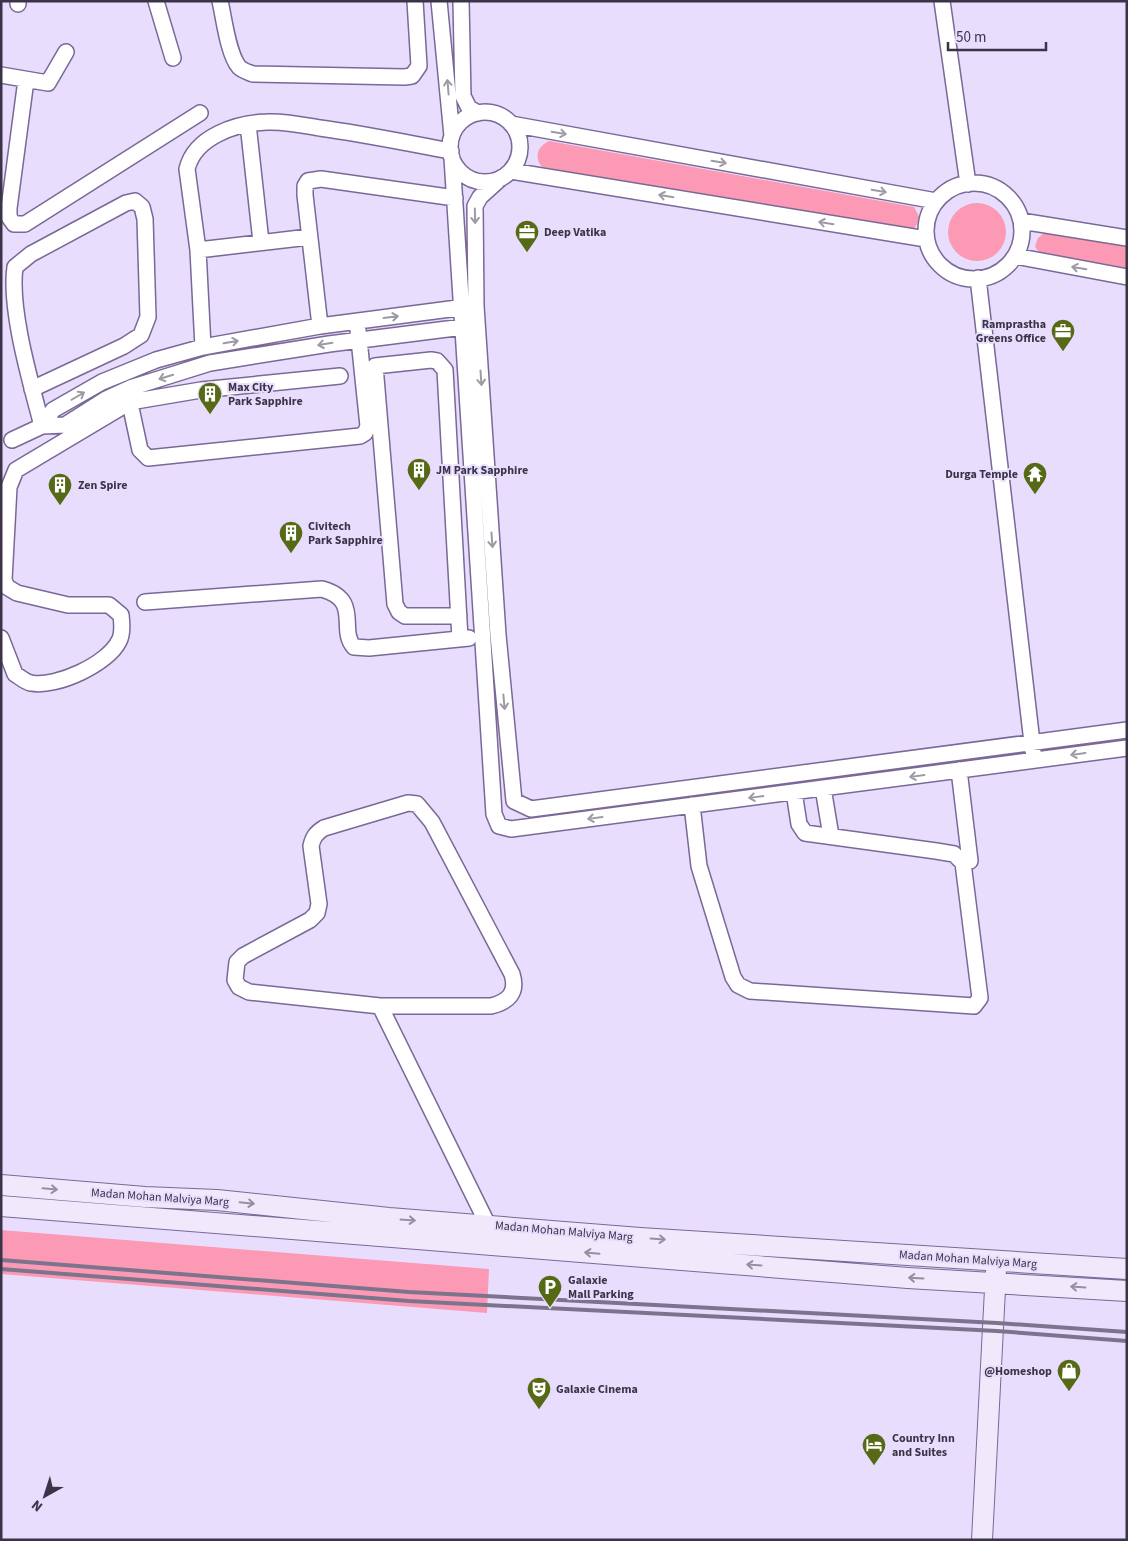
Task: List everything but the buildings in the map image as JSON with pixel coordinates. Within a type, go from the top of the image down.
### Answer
[{"type":"main road","name":"Madan Mohan Malviya Marg","points":[[1,1185],[146,1197],[217,1200],[389,1218],[1127,1269]]},
{"type":"main road","name":"Madan Mohan Malviya Marg","points":[[1,1206],[908,1278],[1127,1291]]},
{"type":"main road","points":[[982,1540],[996,1261]]},
{"type":"street","points":[[156,1],[173,58]]},
{"type":"street","points":[[220,1],[234,56],[239,66],[245,72],[253,74],[404,77],[412,76],[419,66],[414,1]]},
{"type":"street","points":[[440,1],[455,198],[470,307]]},
{"type":"street","points":[[461,1],[463,96],[469,108],[478,113]]},
{"type":"street","points":[[942,1],[968,184]]},
{"type":"street","points":[[1,75],[48,83],[66,52]]},
{"type":"street","points":[[26,80],[9,208],[9,217],[14,224],[25,224],[200,113]]},
{"type":"street","points":[[926,239],[506,174],[485,182],[473,180],[464,175],[452,148],[457,126],[469,116],[478,113],[488,112],[504,118],[516,132],[520,150],[515,165],[506,174],[480,197],[475,206],[470,307],[490,636],[494,814],[499,826],[510,829],[1127,748]]},
{"type":"street","points":[[203,347],[198,250],[187,168],[189,159],[195,150],[222,132],[248,124],[269,122],[361,133],[452,148]]},
{"type":"street","points":[[248,124],[261,242]]},
{"type":"street","points":[[511,124],[936,201]]},
{"type":"street","points":[[320,326],[305,186],[312,179],[455,198]]},
{"type":"street","points":[[978,183],[999,190],[1016,208],[1021,221],[1022,232],[1015,256],[1003,270],[991,276],[978,278],[957,276],[944,269],[930,250],[926,239],[929,213],[936,201],[953,187],[968,184],[978,183]]},
{"type":"street","points":[[32,389],[124,346],[141,335],[146,328],[145,219],[142,207],[135,201],[126,203],[31,254],[15,268],[13,296],[32,389],[42,426]]},
{"type":"street","points":[[1021,221],[1127,238]]},
{"type":"street","points":[[198,250],[309,237]]},
{"type":"street","points":[[1015,256],[1127,277]]},
{"type":"street","points":[[978,278],[1034,760]]},
{"type":"street","points":[[42,426],[53,410],[102,382],[156,360],[203,347],[320,326],[470,307]]},
{"type":"street","points":[[124,373],[140,450],[148,458],[360,436],[365,433],[368,426],[357,322]]},
{"type":"street","points":[[1,638],[15,674],[32,683],[44,683],[81,674],[114,647],[121,634],[121,615],[109,605],[68,605],[4,591],[9,487],[12,475],[30,461],[128,396],[210,363],[359,340],[470,326]]},
{"type":"street","points":[[459,616],[405,616],[399,612],[396,604],[375,366],[431,360],[443,365],[446,370],[459,616],[460,639]]},
{"type":"street","points":[[12,440],[42,426],[64,425],[106,399],[340,376]]},
{"type":"street","points":[[145,602],[322,589],[331,591],[345,606],[348,613],[349,640],[354,647],[369,648],[490,636]]},
{"type":"street","points":[[490,636],[514,801],[530,809],[1127,730]]},
{"type":"street","points":[[959,770],[970,860]]},
{"type":"street","points":[[823,788],[831,836]]},
{"type":"street","points":[[667,791],[670,808]]},
{"type":"street","points":[[692,805],[702,882],[733,977],[738,985],[750,991],[974,1006],[980,998],[963,863],[959,857],[936,851],[805,832],[801,829],[794,792]]},
{"type":"street","points":[[408,803],[417,804],[432,822],[516,985],[512,994],[502,1003],[491,1006],[380,1006],[249,992],[239,988],[235,980],[234,970],[243,956],[310,920],[317,913],[319,904],[311,846],[313,838],[318,832],[324,828],[408,803]]},
{"type":"street","points":[[380,1006],[488,1225]]},
{"type":"shaded area","points":[[549,141],[914,207],[920,218],[913,231],[542,167],[538,160],[538,152]]},
{"type":"shaded area","points":[[971,203],[983,203],[998,211],[1006,226],[1006,238],[998,253],[983,261],[971,261],[956,253],[948,238],[948,226],[956,211]]},
{"type":"shaded area","points":[[1044,233],[1127,246],[1127,270],[1046,256],[1037,250],[1035,246],[1038,238]]},
{"type":"shaded area","points":[[1,1230],[489,1269],[487,1313],[1,1274]]},
{"type":"railway","points":[[1,1260],[409,1292],[997,1323],[1127,1332]]},
{"type":"railway","points":[[1,1269],[409,1301],[997,1331],[1127,1341]]},
{"type":"place","name":"Deep Vatika","points":[[527,253]]},
{"type":"place","name":"Ramprastha Greens Office","points":[[1063,352]]},
{"type":"place","name":"Max City Park Sapphire","points":[[210,415]]},
{"type":"place","name":"JM Park Sapphire","points":[[419,491]]},
{"type":"place","name":"Durga Temple","points":[[1035,495]]},
{"type":"place","name":"Zen Spire","points":[[60,506]]},
{"type":"place","name":"Civitech Park Sapphire","points":[[291,554]]},
{"type":"place","name":"Galaxie Mall Parking","points":[[550,1308]]},
{"type":"place","name":"@Homeshop","points":[[1069,1392]]},
{"type":"place","name":"Galaxie Cinema","points":[[539,1410]]},
{"type":"place","name":"Country Inn and Suites","points":[[874,1466]]}]
